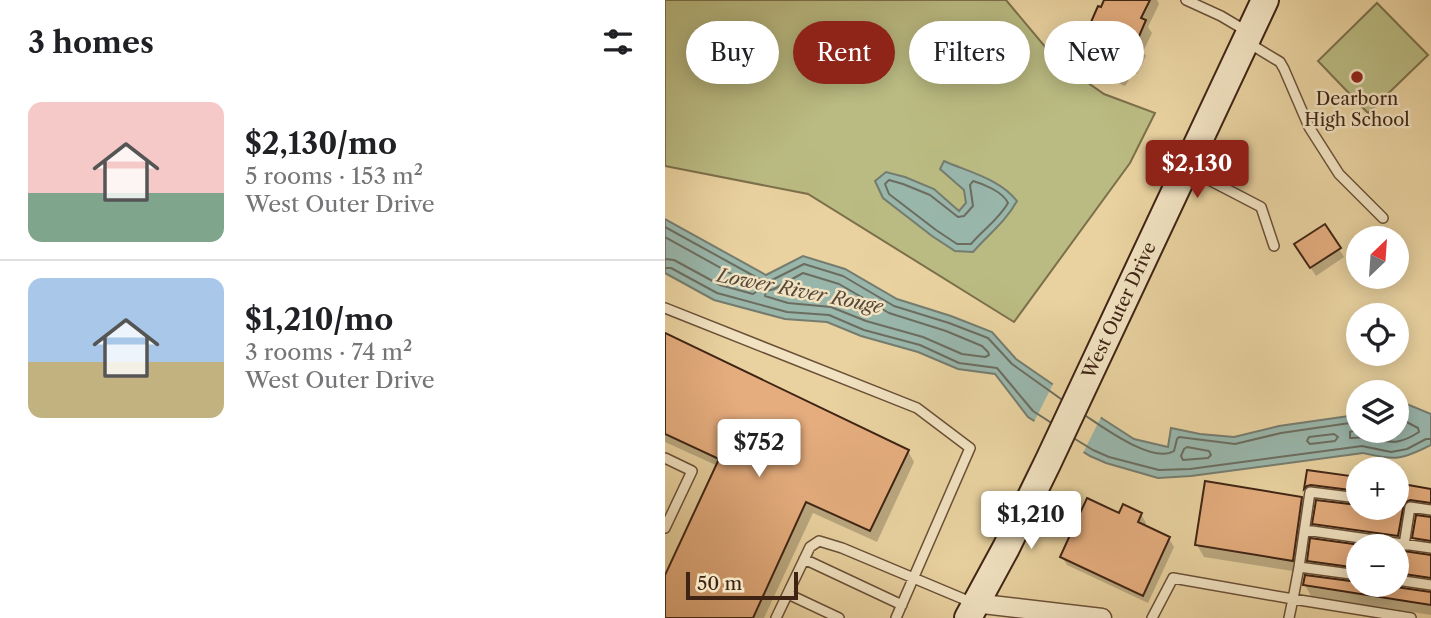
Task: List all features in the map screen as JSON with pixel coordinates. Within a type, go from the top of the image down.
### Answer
[{"type":"main road","name":"West Outer Drive","points":[[971,611],[1006,548],[1048,462],[1265,0]]},
{"type":"street","points":[[971,611],[1102,618]]},
{"type":"lane","points":[[1186,0],[1221,16],[1280,62],[1309,127],[1339,173],[1383,218]]},
{"type":"lane","points":[[1186,168],[1261,207],[1274,246]]},
{"type":"lane","points":[[665,308],[917,408],[970,448],[896,618]]},
{"type":"lane","points":[[665,458],[692,471],[669,510],[665,528]]},
{"type":"lane","points":[[1289,618],[1310,492],[1346,496]]},
{"type":"lane","points":[[1406,534],[1410,507],[1431,510]]},
{"type":"lane","points":[[1305,530],[1346,536]]},
{"type":"lane","points":[[776,618],[810,547],[819,541],[914,578],[971,611]]},
{"type":"lane","points":[[804,559],[902,605]]},
{"type":"lane","points":[[1299,567],[1346,573]]},
{"type":"lane","points":[[1152,618],[1173,578],[1411,618]]},
{"type":"lane","points":[[1409,582],[1431,585]]},
{"type":"lane","points":[[788,594],[839,618]]},
{"type":"green space","points":[[665,0],[1006,0],[1024,21],[909,21],[909,84],[1030,84],[1030,29],[1044,45],[1044,84],[1090,84],[1104,94],[1155,113],[1130,163],[1014,322],[808,194],[665,166]]},
{"type":"green space","points":[[1377,3],[1428,55],[1368,113],[1318,61]]},
{"type":"water","points":[[944,161],[993,182],[1017,201],[973,252],[955,251],[932,236],[883,198],[875,181],[886,172],[905,177],[934,189],[959,211],[966,203],[964,190],[940,169]]},
{"type":"water","name":"Lower River Rouge","points":[[665,219],[766,275],[803,256],[845,269],[897,299],[992,332],[1016,359],[1103,419],[1134,439],[1168,447],[1171,428],[1234,437],[1279,426],[1346,416],[1346,443],[1409,443],[1409,405],[1431,414],[1431,445],[1402,457],[1363,453],[1158,478],[1090,456],[1028,417],[995,374],[958,369],[918,352],[861,336],[827,322],[785,319],[714,300],[665,273]]},
{"type":"pier","points":[[1054,382],[1102,415],[1082,455],[1033,424]]},
{"type":"building","points":[[1104,0],[1150,0],[1141,18],[1146,20],[1144,25],[1144,21],[1091,21],[1098,6],[1101,7]]},
{"type":"building","points":[[1325,224],[1341,248],[1310,268],[1294,244]]},
{"type":"building","points":[[665,333],[909,450],[870,531],[806,502],[753,618],[665,618],[665,575],[719,459],[665,434]]},
{"type":"building","points":[[1307,470],[1346,475],[1346,489],[1311,485],[1304,489]]},
{"type":"building","points":[[1205,481],[1302,497],[1293,561],[1195,545]]},
{"type":"building","points":[[1409,485],[1431,489],[1431,503],[1410,500]]},
{"type":"building","points":[[1087,498],[1119,513],[1123,504],[1142,513],[1138,522],[1170,537],[1143,596],[1060,557]]},
{"type":"building","points":[[1316,500],[1346,504],[1346,520],[1401,520],[1398,534],[1312,524]]},
{"type":"building","points":[[1416,515],[1431,517],[1431,541],[1412,538]]},
{"type":"building","points":[[1310,538],[1346,543],[1346,566],[1307,561]]},
{"type":"building","points":[[1409,552],[1431,555],[1431,578],[1409,575]]},
{"type":"building","points":[[1305,575],[1346,580],[1346,592],[1303,585]]},
{"type":"building","points":[[1409,589],[1431,592],[1431,605],[1380,597],[1409,597]]},
{"type":"place","name":"Dearborn High School","points":[[1357,77]]}]
